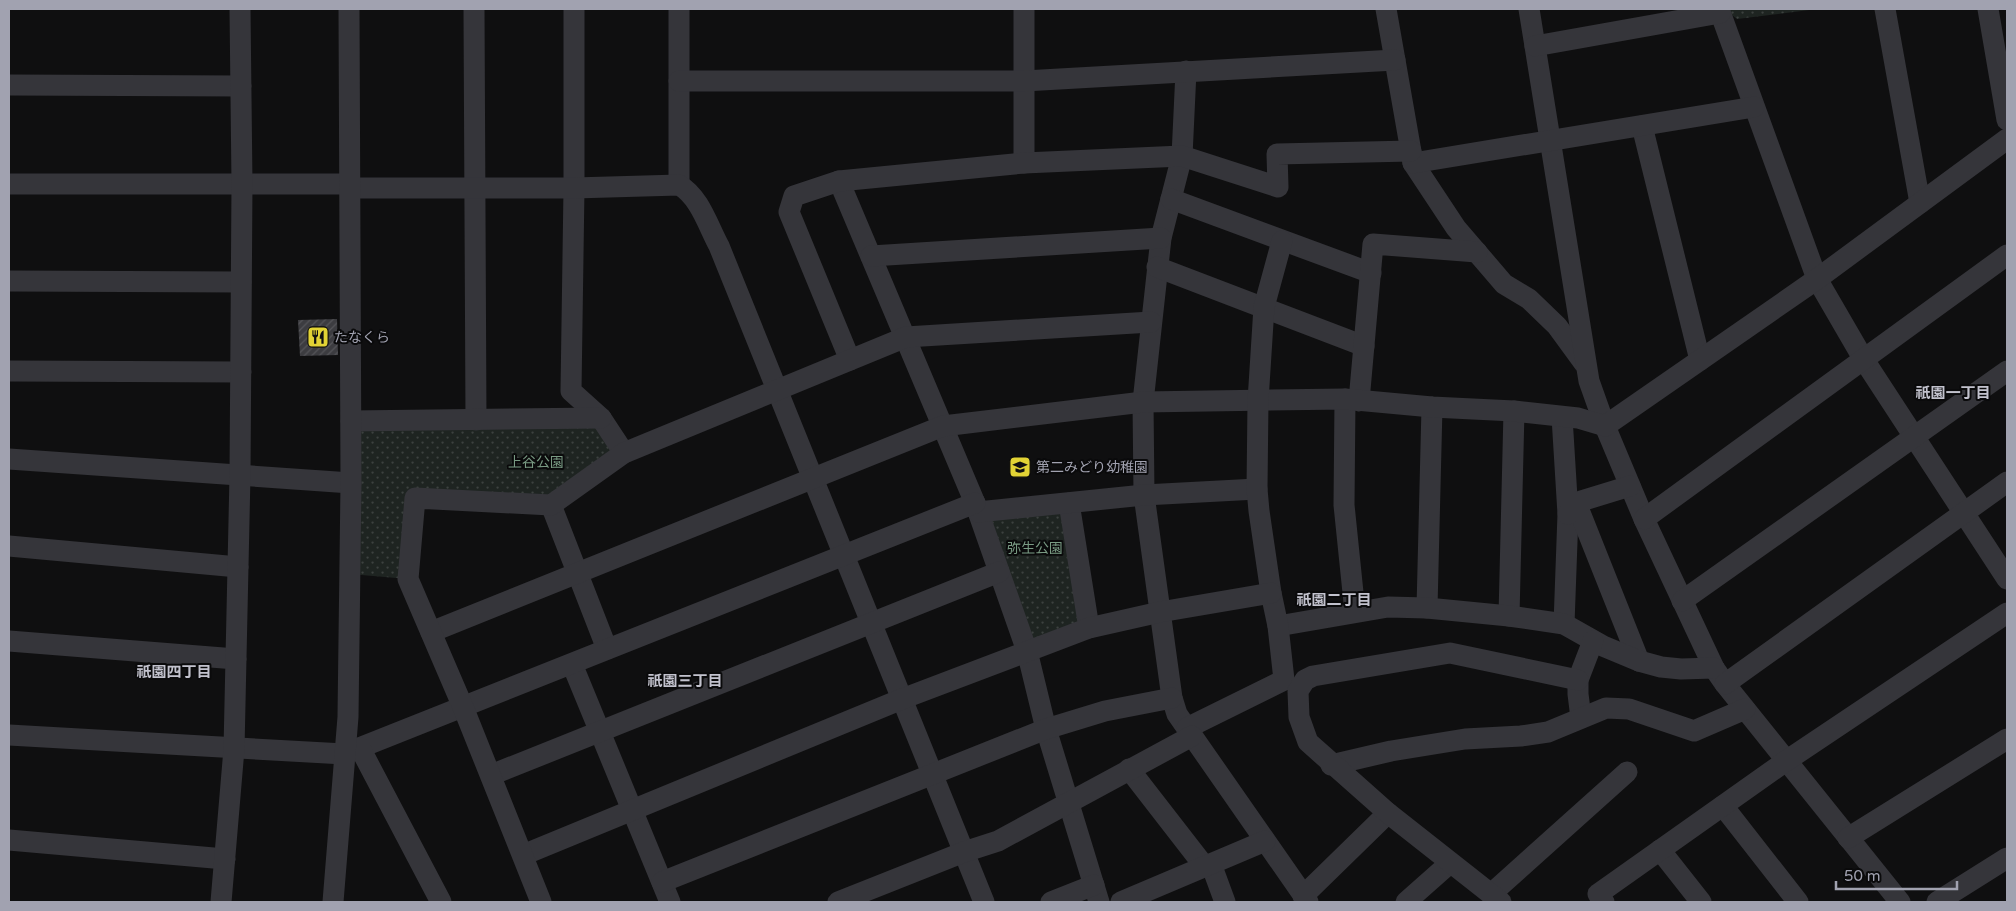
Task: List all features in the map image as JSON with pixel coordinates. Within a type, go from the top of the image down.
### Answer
[{"type":"street","points":[[221,902],[234,749],[240,475],[242,184],[240,9]]},
{"type":"street","points":[[333,902],[352,751],[348,717],[351,484],[349,9]]},
{"type":"street","points":[[474,9],[476,420]]},
{"type":"street","points":[[570,418],[574,188],[574,9]]},
{"type":"street","points":[[679,9],[679,186]]},
{"type":"street","points":[[1024,9],[1024,163]]},
{"type":"street","points":[[1386,9],[1412,157],[1456,228],[1504,284],[1529,299],[1557,326],[1587,366]]},
{"type":"street","points":[[1529,9],[1589,381],[1605,426],[1644,519],[1682,601],[1720,676],[1900,902]]},
{"type":"street","points":[[1885,9],[1920,202]]},
{"type":"street","points":[[1988,9],[2007,120]]},
{"type":"street","points":[[1535,46],[1720,11],[1817,279],[1864,360],[2007,579]]},
{"type":"street","points":[[679,81],[1024,82],[1395,60]]},
{"type":"street","points":[[1186,71],[1182,156],[1161,238],[1143,402],[1144,495],[1172,698],[1177,714],[1305,899],[1388,813]]},
{"type":"street","points":[[9,86],[241,86]]},
{"type":"street","points":[[850,360],[789,212],[794,196],[839,180],[1024,163],[1182,156],[1278,187],[1277,154],[1412,157],[1550,141],[1754,107]]},
{"type":"street","points":[[1642,126],[1700,360]]},
{"type":"street","points":[[1605,426],[1817,279],[2007,138]]},
{"type":"street","points":[[839,180],[977,508],[1027,651],[1046,729],[1097,894],[1050,902]]},
{"type":"street","points":[[9,184],[242,184],[475,188],[679,186],[688,190],[719,246],[984,902]]},
{"type":"street","points":[[1171,199],[1371,273]]},
{"type":"street","points":[[871,256],[1161,238]]},
{"type":"street","points":[[838,902],[964,852],[998,841],[1069,804],[1189,732],[1284,680],[1278,626],[1258,511],[1257,489],[1258,401],[1264,307],[1282,240]]},
{"type":"street","points":[[1355,612],[1344,505],[1352,400],[1364,346],[1372,244],[1477,252]]},
{"type":"street","points":[[1644,519],[2007,255]]},
{"type":"street","points":[[1157,267],[1364,346]]},
{"type":"street","points":[[9,281],[242,282]]},
{"type":"street","points":[[541,902],[464,707],[408,579],[415,498],[551,505],[624,453],[906,337],[1151,322]]},
{"type":"street","points":[[1682,601],[2007,371]]},
{"type":"street","points":[[9,372],[241,372]]},
{"type":"street","points":[[571,391],[601,418],[624,453]]},
{"type":"street","points":[[431,632],[943,426],[1143,402],[1352,400],[1432,407],[1514,411],[1578,418],[1605,426]]},
{"type":"street","points":[[1427,608],[1432,407]]},
{"type":"street","points":[[1509,616],[1514,411]]},
{"type":"street","points":[[1562,416],[1572,509],[1564,624]]},
{"type":"street","points":[[351,421],[601,418]]},
{"type":"street","points":[[9,458],[351,484]]},
{"type":"street","points":[[1278,626],[1388,607],[1427,608],[1509,616],[1564,624],[1594,641],[1638,661],[1661,667],[1720,676],[2007,482]]},
{"type":"street","points":[[1572,509],[1581,501],[1596,495],[1630,486]]},
{"type":"street","points":[[9,736],[234,749],[352,751],[843,556],[977,508],[1069,503],[1144,495],[1257,489]]},
{"type":"street","points":[[1069,503],[1088,628]]},
{"type":"street","points":[[551,505],[608,650]]},
{"type":"street","points":[[1572,509],[1638,661]]},
{"type":"street","points":[[9,546],[238,567]]},
{"type":"street","points":[[491,775],[999,572]]},
{"type":"street","points":[[523,855],[902,699],[1088,628],[1160,612],[1271,593]]},
{"type":"street","points":[[1604,902],[1598,894],[1786,761],[2007,612]]},
{"type":"street","points":[[9,641],[236,660]]},
{"type":"street","points":[[1581,718],[1578,680],[1594,641]]},
{"type":"street","points":[[1578,680],[1450,653],[1313,676],[1305,680],[1298,691],[1299,717],[1308,742],[1332,765],[1388,813],[1496,898],[1626,772]]},
{"type":"street","points":[[572,664],[670,902]]},
{"type":"street","points":[[662,882],[1046,729],[1106,711],[1172,698]]},
{"type":"street","points":[[1332,765],[1391,751],[1465,739],[1521,736],[1548,732],[1606,708],[1629,709],[1694,731],[1745,709]]},
{"type":"street","points":[[1848,838],[2007,739]]},
{"type":"street","points":[[352,751],[441,902]]},
{"type":"street","points":[[1129,769],[1208,865],[1225,902]]},
{"type":"street","points":[[1723,806],[1798,902]]},
{"type":"street","points":[[9,840],[225,859]]},
{"type":"street","points":[[1121,902],[1265,841]]},
{"type":"street","points":[[1660,850],[1701,902]]},
{"type":"street","points":[[1937,902],[2007,858]]},
{"type":"street","points":[[1406,902],[1450,863]]},
{"type":"green space","points":[[1727,9],[1817,9],[1737,19]]},
{"type":"green space","name":"上谷公園","points":[[601,418],[624,453],[551,505],[415,498],[408,579],[350,574],[351,421]]},
{"type":"green space","name":"弥生公園","points":[[1069,503],[1089,628],[1027,651],[978,512]]},
{"type":"building","name":"たなくら","points":[[337,319],[338,355],[300,356],[298,320]]},
{"type":"place","name":"たなくら","points":[[318,337]]},
{"type":"place","name":"第二みどり幼稚園","points":[[1020,467]]},
{"type":"district","name":"祇園一丁目","points":[[1953,393]]},
{"type":"district","name":"祇園二丁目","points":[[1334,600]]},
{"type":"district","name":"祇園四丁目","points":[[174,672]]},
{"type":"district","name":"祇園三丁目","points":[[685,681]]}]
